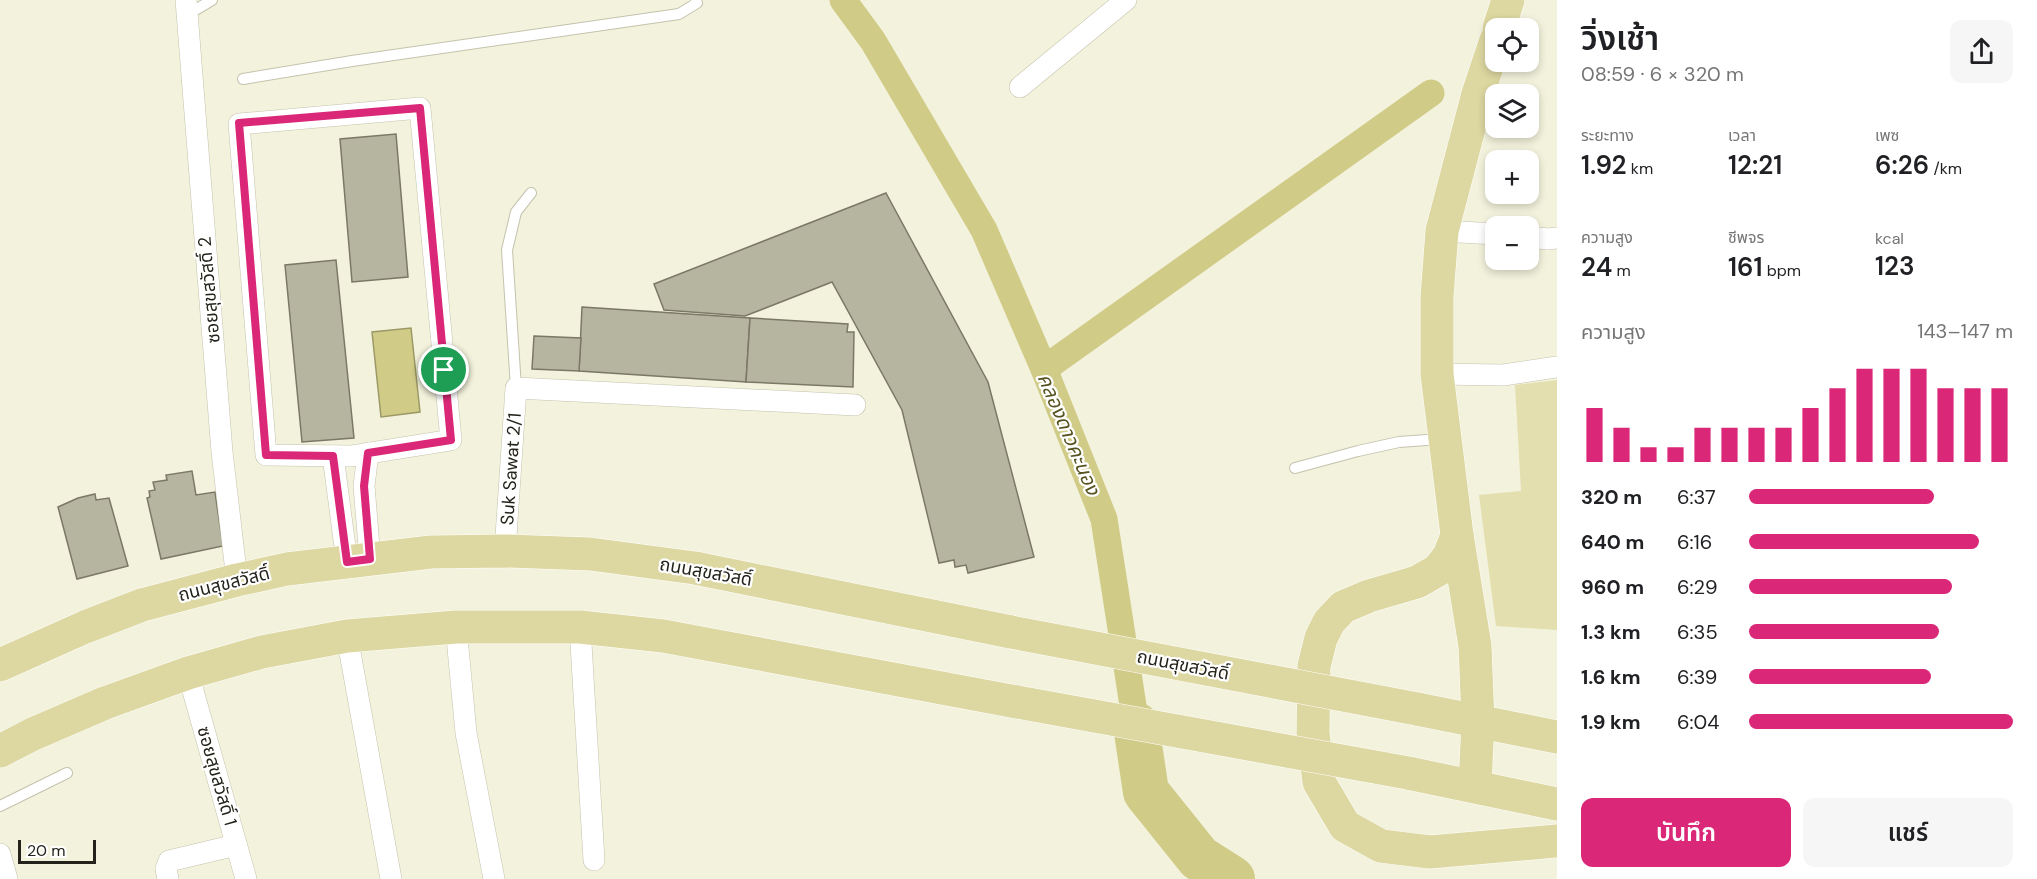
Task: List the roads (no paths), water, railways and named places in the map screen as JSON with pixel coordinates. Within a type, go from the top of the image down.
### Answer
[{"type":"main road","points":[[1502,18],[1508,0]]},
{"type":"main road","points":[[1475,786],[1478,721],[1475,646],[1444,438],[1437,375],[1437,297],[1442,231],[1485,72]]},
{"type":"main road","points":[[1458,535],[1449,556],[1438,570],[1417,582],[1369,596],[1343,607],[1329,622],[1321,638],[1314,666],[1313,733],[1318,782],[1345,826],[1381,846],[1430,852],[1557,841]]},
{"type":"main road","name":"ถนนสุขสวัสดิ์","points":[[0,665],[85,627],[142,605],[287,569],[431,552],[505,551],[590,554],[695,568],[1011,632],[1557,737]]},
{"type":"main road","points":[[0,751],[105,703],[188,673],[262,652],[346,636],[456,627],[580,627],[663,636],[1408,773],[1557,804]]},
{"type":"street","points":[[1020,87],[1126,0]]},
{"type":"street","name":"ซอยสุขสวัสดิ์ 2","points":[[186,8],[222,452],[237,580]]},
{"type":"street","points":[[420,108],[451,440],[368,453],[333,456],[266,455],[239,123],[420,108]]},
{"type":"street","points":[[1442,231],[1485,233]]},
{"type":"street","points":[[1539,239],[1557,238]]},
{"type":"street","points":[[1437,375],[1503,375],[1557,367]]},
{"type":"street","points":[[516,388],[855,405]]},
{"type":"street","name":"Suk Sawat 2/1","points":[[505,551],[516,388]]},
{"type":"street","points":[[358,560],[368,453]]},
{"type":"street","points":[[333,456],[358,560]]},
{"type":"street","points":[[456,627],[466,733],[494,879]]},
{"type":"street","points":[[580,627],[594,860]]},
{"type":"street","points":[[346,636],[391,879]]},
{"type":"street","name":"ซอยสุขสวัสดิ์ 1","points":[[188,673],[246,879]]},
{"type":"street","points":[[168,879],[166,869],[170,861],[236,845]]},
{"type":"street","points":[[0,854],[7,879]]},
{"type":"lane","points":[[186,8],[212,0]]},
{"type":"lane","points":[[243,79],[679,14],[697,3],[696,0]]},
{"type":"lane","points":[[516,388],[507,250],[516,213],[531,193]]},
{"type":"lane","points":[[1295,468],[1400,442],[1444,438]]},
{"type":"lane","points":[[0,806],[67,773]]},
{"type":"waterway","name":"คลองดาวคะนอง","points":[[843,0],[873,41],[984,230],[1044,369],[1104,519],[1136,725]]},
{"type":"waterway","points":[[1044,369],[1431,93]]},
{"type":"waterway","name":"คลองดาวคะนอง","points":[[1136,725],[1146,792],[1199,858],[1232,879]]}]
